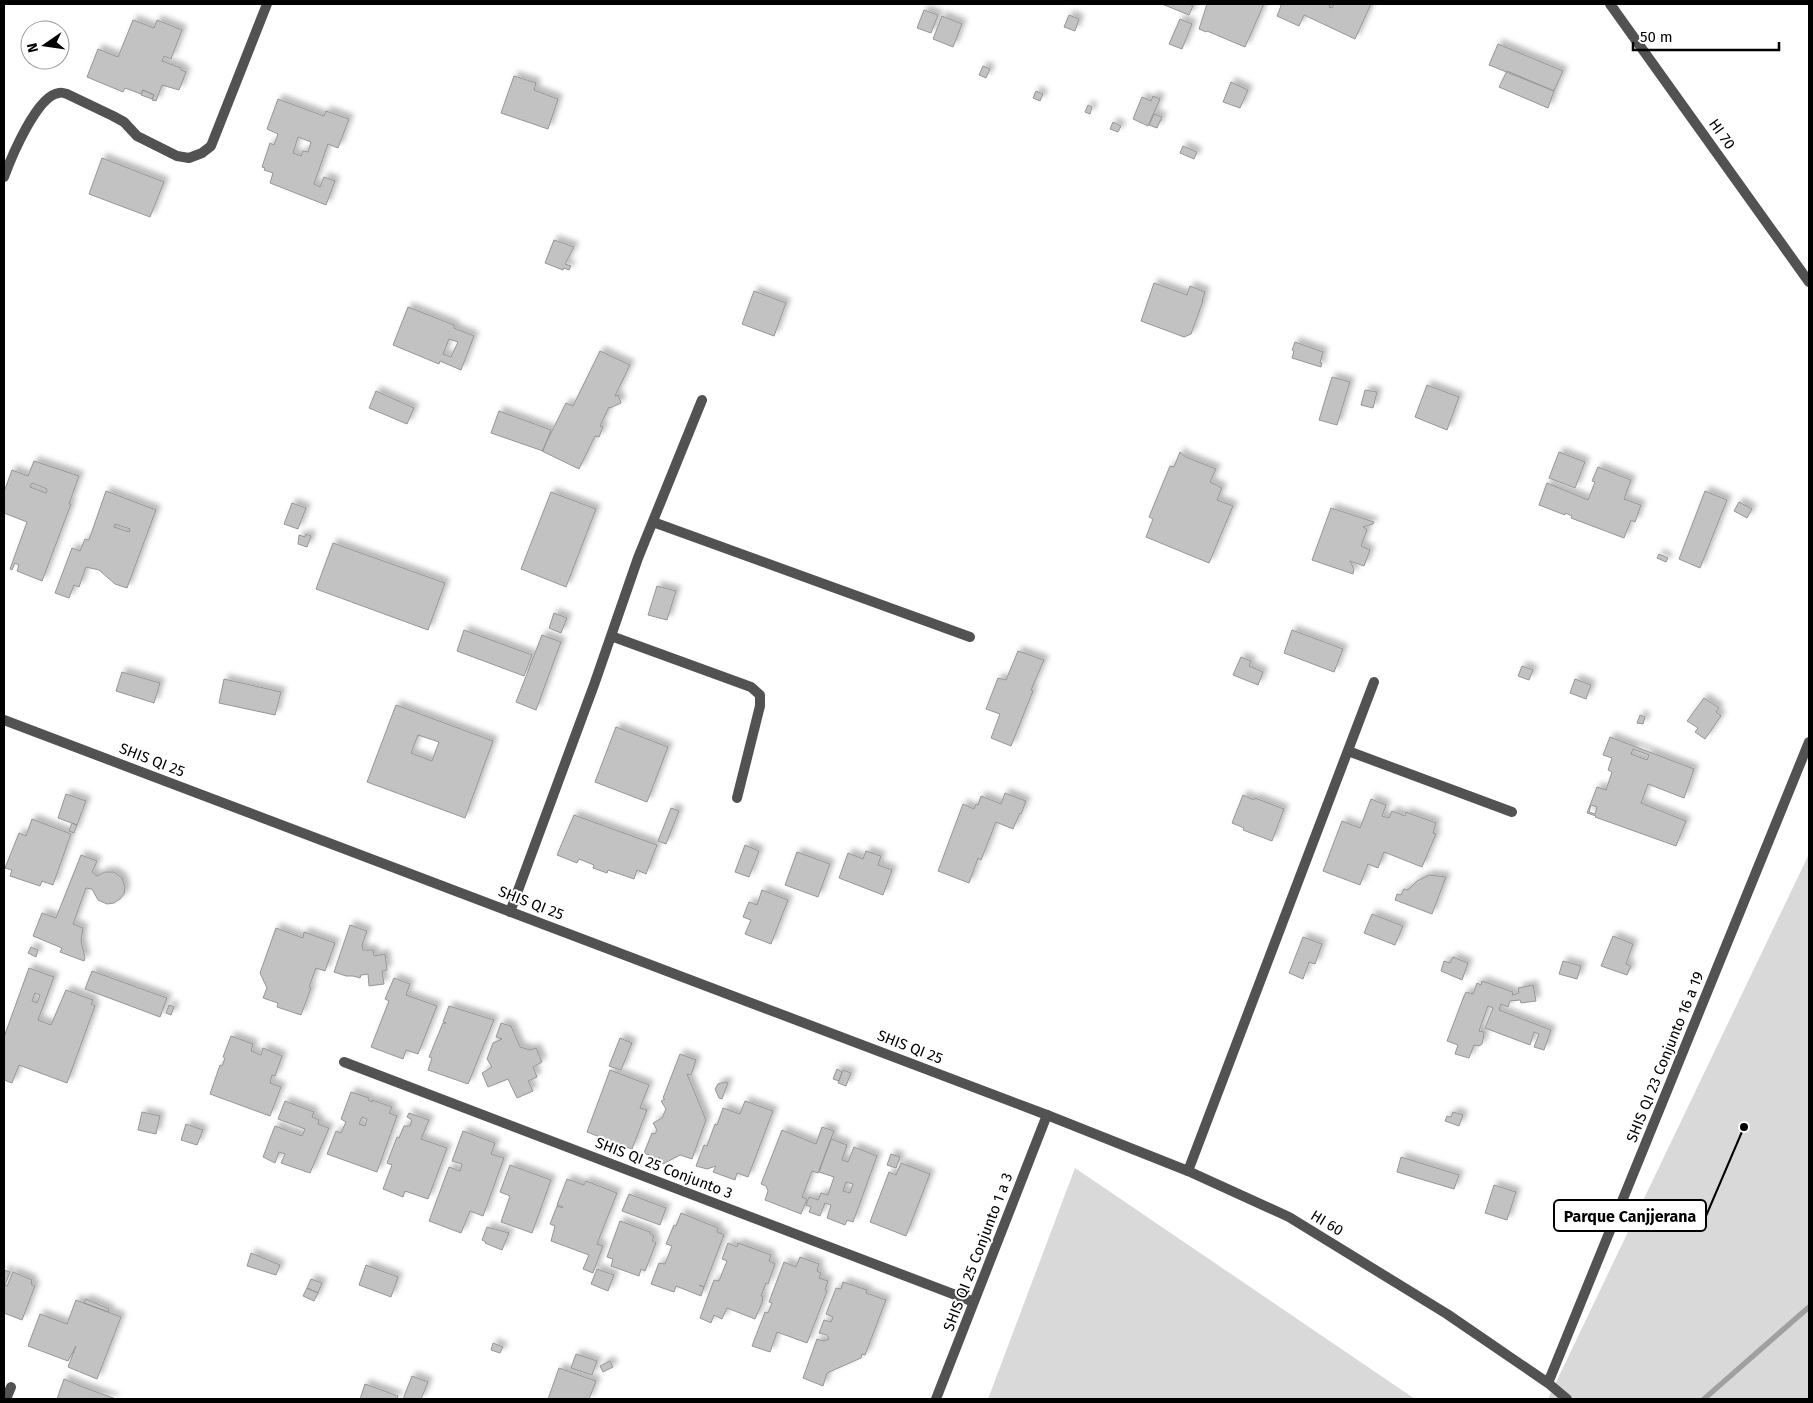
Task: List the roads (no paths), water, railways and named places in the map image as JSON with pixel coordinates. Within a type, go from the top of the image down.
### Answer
[{"type":"street","points":[[4,177],[13,151],[32,118],[46,100],[59,92],[113,116],[124,122],[137,136],[177,156],[189,158],[202,153],[211,146],[267,4]]},
{"type":"street","name":"HI 70","points":[[1610,4],[1809,282]]},
{"type":"street","points":[[510,912],[638,558],[702,400]]},
{"type":"street","points":[[652,522],[970,637]]},
{"type":"street","points":[[611,636],[752,686],[760,695],[760,706],[738,798]]},
{"type":"street","points":[[1188,1170],[1374,682]]},
{"type":"street","name":"SHIS QI 25","points":[[4,720],[1047,1115]]},
{"type":"street","name":"SHIS QI 23 Conjunto 16 a 19","points":[[1548,1383],[1809,742]]},
{"type":"street","points":[[1348,751],[1512,812]]},
{"type":"street","name":"SHIS QI 25 Conjunto 3","points":[[344,1062],[974,1302]]},
{"type":"street","name":"HI 60","points":[[1047,1115],[1188,1170],[1289,1217],[1447,1314],[1548,1383],[1567,1399]]},
{"type":"street","name":"SHIS QI 25 Conjunto 1 a 3","points":[[936,1399],[1047,1115]]},
{"type":"street","points":[[6,1399],[11,1387]]},
{"type":"waterway","points":[[1704,1399],[1809,1307]]},
{"type":"place","name":"Parque Canjjerana","points":[[1744,1127]]}]
